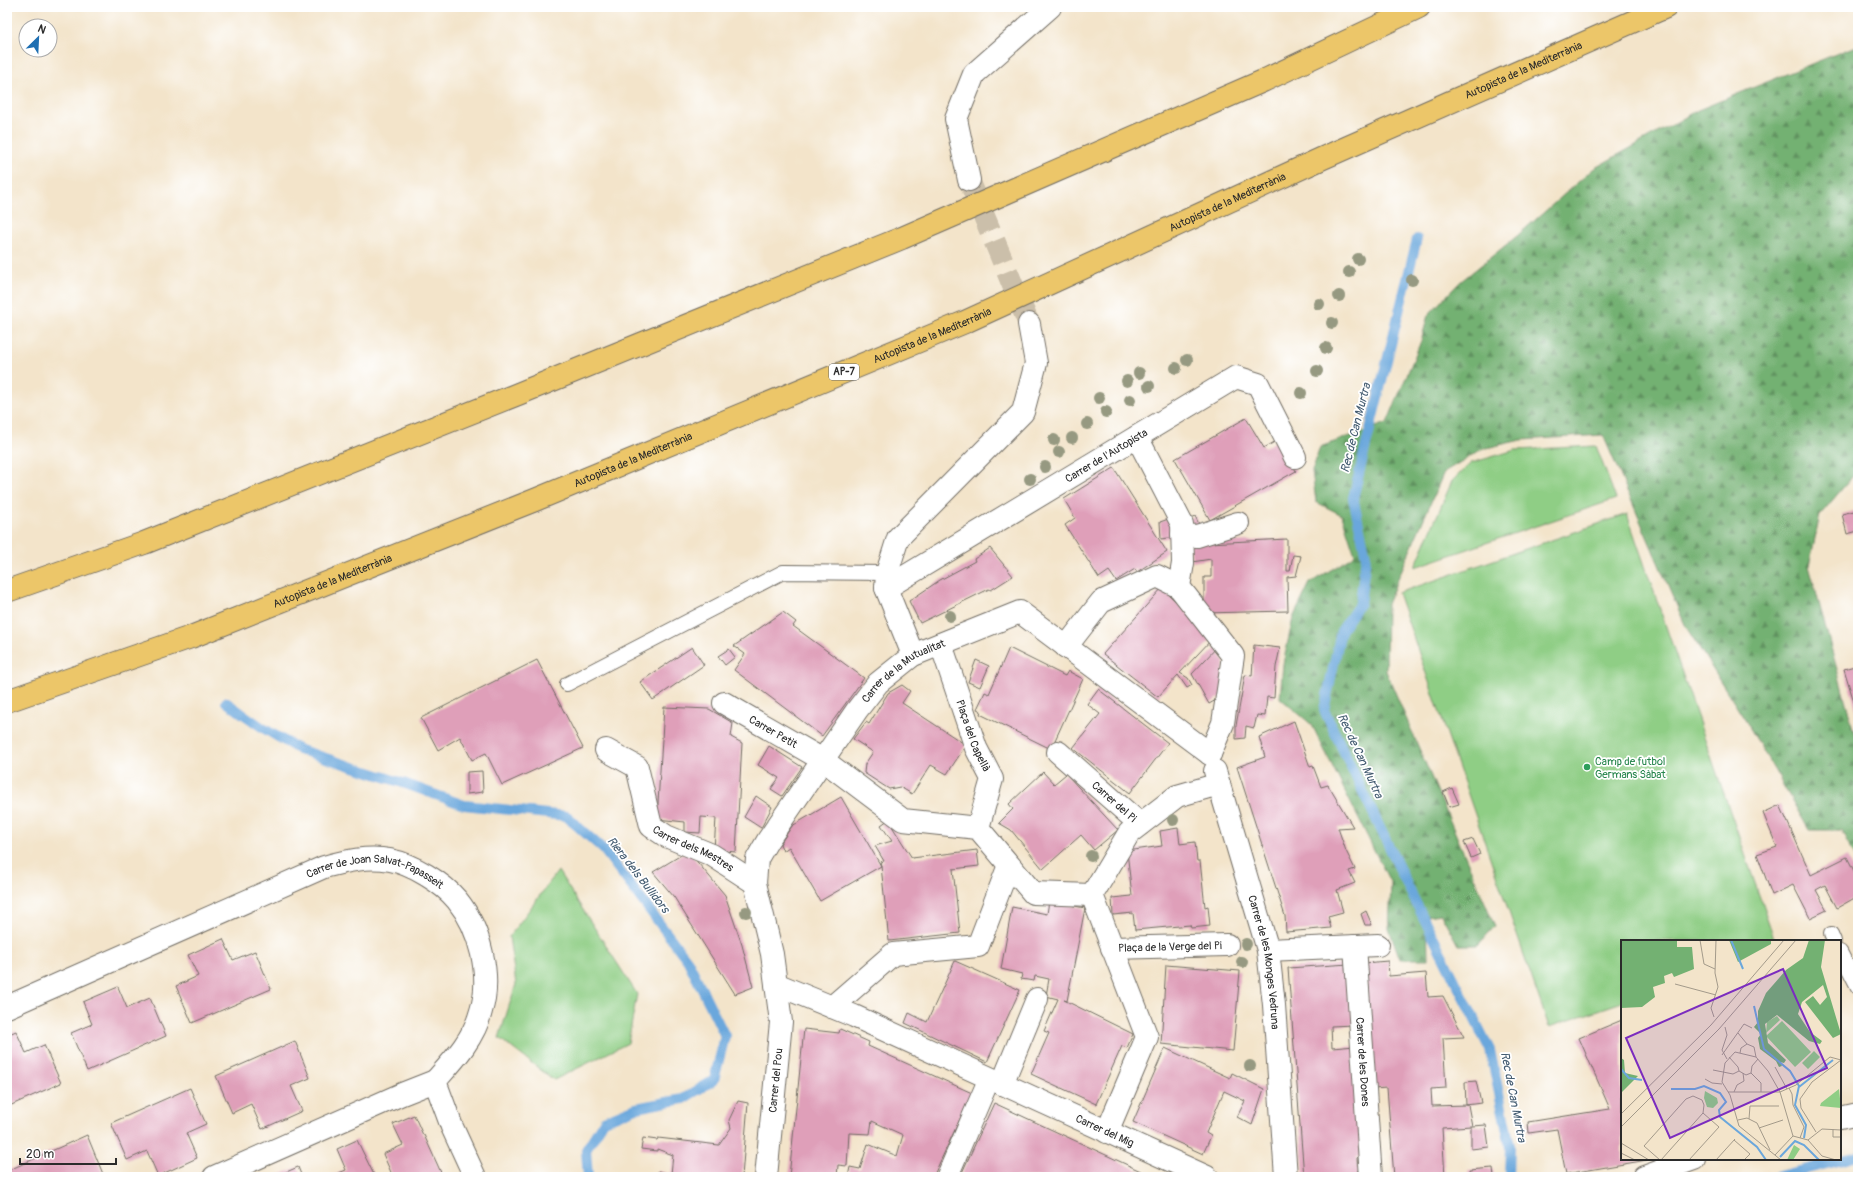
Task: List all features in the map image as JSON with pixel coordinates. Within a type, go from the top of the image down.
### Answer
[{"type":"highway","points":[[7,591],[144,543],[518,394],[902,238],[1263,81],[1419,7]]},
{"type":"highway","name":"Autopista de la Mediterrània","points":[[7,701],[192,637],[535,500],[965,322],[1323,158],[1666,7]]},
{"type":"street","points":[[969,180],[956,119],[974,74],[1050,7]]},
{"type":"street","points":[[913,655],[887,580],[898,538],[1022,412],[1036,363],[1029,324]]},
{"type":"street","name":"Carrer de l'Autopista","points":[[887,580],[1137,437],[1236,377],[1258,384],[1295,457]]},
{"type":"street","points":[[1137,437],[1182,524],[1183,563],[1179,587]]},
{"type":"street","points":[[1182,535],[1197,536],[1238,523]]},
{"type":"street","points":[[1066,647],[1101,602],[1157,576],[1179,587],[1233,656],[1223,723],[1210,754]]},
{"type":"street","name":"Carrer de la Mutualitat","points":[[776,984],[772,954],[755,883],[757,859],[764,846],[823,760],[878,683],[913,655],[1020,612],[1210,754]]},
{"type":"street","name":"Plaça del Capellà","points":[[941,644],[976,748],[992,779],[978,828]]},
{"type":"street","name":"Carrer Petit","points":[[724,703],[823,760]]},
{"type":"street","name":"Carrer dels Mestres","points":[[606,750],[636,767],[651,826],[666,836],[712,855],[755,883]]},
{"type":"street","name":"Carrer del Pi","points":[[1058,752],[1140,824],[1176,796],[1219,784]]},
{"type":"street","name":"Carrer de les Monges Vedruna","points":[[1210,754],[1268,950],[1274,1004],[1286,1177]]},
{"type":"street","points":[[823,760],[903,820],[978,828],[1033,893],[1092,895],[1129,833],[1140,824]]},
{"type":"street","name":"Carrer de Joan Salvat-Papasseit","points":[[7,1007],[324,867],[348,860],[371,858],[391,860],[413,868],[436,882],[457,900],[472,924],[485,965],[485,990],[482,1010],[476,1028],[462,1049],[435,1081]]},
{"type":"street","points":[[832,1007],[893,954],[978,946],[1009,865]]},
{"type":"street","name":"Plaça de la Verge del Pi","points":[[1092,895],[1148,1037],[1107,1132]]},
{"type":"street","name":"Plaça de la Verge del Pi","points":[[1112,948],[1227,945]]},
{"type":"street","points":[[1268,950],[1378,945]]},
{"type":"street","name":"Carrer de les Dones","points":[[1355,946],[1371,1177]]},
{"type":"street","name":"Carrer del Mig","points":[[776,984],[832,1007],[1207,1177]]},
{"type":"street","name":"Carrer del Pou","points":[[766,1177],[781,1022],[776,984]]},
{"type":"street","points":[[947,1177],[1037,999]]},
{"type":"street","points":[[214,1177],[402,1094],[435,1081],[452,1127],[475,1177]]},
{"type":"street","points":[[1841,1118],[1858,1114]]},
{"type":"street","points":[[1644,1177],[1691,1160]]},
{"type":"lane","points":[[567,684],[783,572],[887,580]]},
{"type":"lane","points":[[1841,954],[1858,987]]},
{"type":"green space","points":[[1858,45],[1858,470],[1820,515],[1809,566],[1858,747],[1858,862],[1841,830],[1809,830],[1747,723],[1686,627],[1603,435],[1521,440],[1482,449],[1444,472],[1387,604],[1386,671],[1495,926],[1478,945],[1458,945],[1441,914],[1427,916],[1428,959],[1400,959],[1389,929],[1391,884],[1312,725],[1280,698],[1283,664],[1293,618],[1310,583],[1355,555],[1342,515],[1316,502],[1312,471],[1320,447],[1387,423],[1421,341],[1428,315],[1460,282],[1517,236],[1593,169],[1698,110]]},
{"type":"green space","points":[[1596,446],[1616,499],[1415,567],[1452,481],[1471,463],[1515,450]]},
{"type":"green space","name":"Camp de futbol Germans Sàbat","points":[[1627,514],[1775,940],[1621,940],[1621,1002],[1549,1027],[1398,593]]},
{"type":"green space","points":[[558,871],[637,994],[628,1043],[554,1080],[499,1038],[516,984],[509,937]]},
{"type":"building","points":[[1246,418],[1264,448],[1278,440],[1296,471],[1210,520],[1175,459]]},
{"type":"building","points":[[1114,468],[1167,552],[1137,572],[1135,569],[1116,581],[1109,571],[1099,578],[1065,525],[1075,518],[1064,499]]},
{"type":"building","points":[[1858,510],[1858,531],[1847,534],[1842,514]]},
{"type":"building","points":[[1195,516],[1202,530],[1196,532],[1190,518]]},
{"type":"building","points":[[1174,517],[1176,537],[1161,539],[1160,522]]},
{"type":"building","points":[[1287,539],[1287,571],[1290,571],[1293,555],[1301,556],[1296,576],[1287,577],[1288,611],[1204,613],[1204,577],[1211,577],[1211,559],[1192,562],[1190,544]]},
{"type":"building","points":[[990,548],[1013,576],[991,590],[989,589],[920,623],[909,601],[940,580],[975,561],[974,559]]},
{"type":"building","points":[[1162,588],[1213,638],[1180,673],[1188,678],[1192,685],[1187,688],[1178,675],[1158,697],[1103,654]]},
{"type":"building","points":[[783,612],[796,622],[793,626],[864,678],[822,736],[734,670],[745,654],[734,646]]},
{"type":"building","points":[[1254,645],[1280,648],[1276,667],[1274,698],[1267,697],[1265,716],[1257,715],[1254,728],[1246,726],[1245,738],[1236,739],[1236,726],[1245,675],[1252,676]]},
{"type":"building","points":[[692,647],[704,665],[653,700],[640,682]]},
{"type":"building","points":[[1217,647],[1224,662],[1223,696],[1209,704],[1192,674]]},
{"type":"building","points":[[1009,648],[1065,676],[1068,671],[1083,679],[1051,749],[980,714],[981,711],[977,709],[985,692],[989,694]]},
{"type":"building","points":[[729,649],[735,657],[725,665],[718,656]]},
{"type":"building","points":[[537,660],[583,748],[502,785],[486,753],[472,760],[460,737],[438,750],[421,718]]},
{"type":"building","points":[[976,660],[989,666],[980,687],[968,682]]},
{"type":"building","points":[[1858,665],[1858,715],[1844,669]]},
{"type":"building","points":[[902,685],[910,691],[902,703],[966,745],[947,774],[931,765],[912,794],[900,787],[889,789],[864,773],[865,764],[873,752],[853,739],[866,722],[869,724],[888,693]]},
{"type":"building","points":[[1098,689],[1168,743],[1130,793],[1073,748],[1100,714],[1087,704]]},
{"type":"building","points":[[664,707],[709,709],[733,723],[731,737],[742,743],[736,852],[714,850],[716,818],[701,817],[700,833],[685,832],[685,822],[657,819]]},
{"type":"building","points":[[1294,721],[1310,767],[1313,766],[1321,787],[1328,785],[1353,827],[1338,828],[1346,851],[1355,869],[1349,871],[1355,883],[1337,890],[1343,912],[1328,916],[1331,928],[1286,932],[1285,916],[1237,767],[1265,757],[1259,737]]},
{"type":"building","points":[[769,746],[802,767],[782,796],[771,789],[779,778],[758,765]]},
{"type":"building","points":[[482,771],[483,792],[467,794],[467,772]]},
{"type":"building","points":[[1043,772],[1054,784],[1066,774],[1118,830],[1094,850],[1081,835],[1043,869],[1011,830],[999,823],[1013,809],[1009,804]]},
{"type":"building","points":[[1452,788],[1459,804],[1449,807],[1443,792]]},
{"type":"building","points":[[756,796],[772,807],[761,828],[744,817]]},
{"type":"building","points":[[841,797],[881,866],[820,901],[789,847],[783,851],[780,844],[792,826]]},
{"type":"building","points":[[1780,805],[1811,875],[1847,857],[1858,879],[1858,896],[1837,908],[1825,885],[1816,890],[1827,910],[1810,918],[1793,885],[1772,895],[1757,854],[1777,847],[1763,813]]},
{"type":"building","points":[[888,820],[912,858],[977,850],[979,866],[953,869],[960,933],[889,941],[880,862],[884,861],[875,846],[892,841],[881,825]]},
{"type":"building","points":[[1178,828],[1180,844],[1195,842],[1197,861],[1200,861],[1205,907],[1208,906],[1210,926],[1191,928],[1190,925],[1135,930],[1133,913],[1113,915],[1112,898],[1132,896],[1127,851],[1162,846],[1160,831]]},
{"type":"building","points":[[1473,839],[1480,854],[1471,858],[1464,842]]},
{"type":"building","points":[[688,851],[725,895],[742,945],[753,987],[735,994],[674,897],[653,872]]},
{"type":"building","points":[[1049,901],[1085,908],[1067,1001],[1064,1000],[1133,1034],[1127,1048],[1122,1046],[1096,1104],[1031,1074],[1049,1033],[1044,1031],[1058,999],[1046,996],[1049,979],[1035,976],[1034,981],[1021,979],[1022,974],[1001,969],[1012,907],[1047,914]]},
{"type":"building","points":[[1366,911],[1372,925],[1365,925],[1361,914]]},
{"type":"building","points":[[223,939],[233,960],[255,951],[271,989],[192,1023],[176,986],[198,976],[188,955]]},
{"type":"building","points":[[955,961],[1020,990],[987,1062],[905,1023],[909,1013],[927,1022]]},
{"type":"building","points":[[1388,961],[1389,976],[1426,973],[1428,997],[1443,996],[1464,1037],[1443,1038],[1446,1088],[1431,1089],[1432,1106],[1468,1105],[1472,1126],[1486,1125],[1489,1147],[1471,1149],[1471,1126],[1442,1128],[1445,1177],[1394,1177],[1387,1088],[1373,1089],[1364,963]]},
{"type":"building","points":[[1349,964],[1354,1025],[1331,1026],[1332,1048],[1355,1046],[1363,1157],[1357,1157],[1358,1177],[1304,1177],[1288,968]]},
{"type":"building","points":[[1166,965],[1240,971],[1233,1051],[1161,1044]]},
{"type":"building","points":[[118,987],[127,1008],[150,998],[166,1036],[87,1071],[71,1033],[92,1024],[83,1002]]},
{"type":"building","points":[[1621,1020],[1621,1160],[1647,1160],[1566,1174],[1557,1129],[1529,1133],[1528,1122],[1610,1109],[1579,1038]]},
{"type":"building","points":[[804,1029],[839,1033],[840,1029],[869,1042],[868,1046],[972,1093],[933,1177],[848,1177],[850,1167],[860,1169],[868,1144],[897,1156],[903,1135],[872,1121],[870,1134],[849,1133],[847,1166],[838,1165],[837,1177],[789,1177]]},
{"type":"building","points":[[16,1031],[26,1053],[44,1045],[61,1083],[7,1107],[7,1035]]},
{"type":"building","points":[[295,1041],[310,1078],[291,1086],[302,1111],[262,1129],[251,1104],[232,1113],[216,1076]]},
{"type":"building","points":[[1165,1048],[1230,1078],[1232,1073],[1264,1089],[1252,1125],[1237,1117],[1245,1101],[1224,1091],[1206,1133],[1211,1136],[1203,1154],[1133,1122]]},
{"type":"building","points":[[1476,1081],[1481,1103],[1466,1105],[1465,1082]]},
{"type":"building","points":[[190,1088],[206,1124],[186,1133],[197,1158],[158,1176],[147,1151],[127,1160],[111,1123]]},
{"type":"building","points":[[738,1101],[748,1103],[742,1177],[658,1177],[658,1171],[671,1174],[673,1155],[657,1149],[657,1151],[641,1149],[643,1138],[657,1140],[658,1138],[719,1145],[731,1128],[729,1120]]},
{"type":"building","points":[[994,1103],[1134,1168],[1154,1177],[960,1177]]},
{"type":"building","points":[[414,1115],[443,1177],[393,1177],[383,1154],[403,1145],[393,1124]]},
{"type":"building","points":[[87,1135],[103,1174],[96,1177],[9,1177],[7,1171]]},
{"type":"building","points":[[357,1140],[375,1177],[329,1177],[346,1170],[337,1149]]},
{"type":"building","points":[[298,1167],[302,1177],[277,1176]]},
{"type":"building","points":[[1493,1168],[1494,1177],[1470,1177],[1469,1170]]},
{"type":"waterway","name":"Rec de Can Murtra","points":[[1417,239],[1353,498],[1366,556],[1360,603],[1341,631],[1324,710],[1413,897],[1490,1050],[1510,1146],[1509,1177]]},
{"type":"waterway","name":"Riera dels Bullidors","points":[[226,702],[263,728],[298,749],[403,783],[464,805],[566,816],[603,849],[688,961],[725,1036],[714,1080],[683,1099],[636,1108],[604,1121],[586,1150],[588,1177]]},
{"type":"waterway","points":[[1776,1177],[1858,1156]]},
{"type":"tunnel","points":[[969,180],[1029,324]]},
{"type":"place","name":"Camp de futbol Germans Sàbat","points":[[1587,767]]}]
